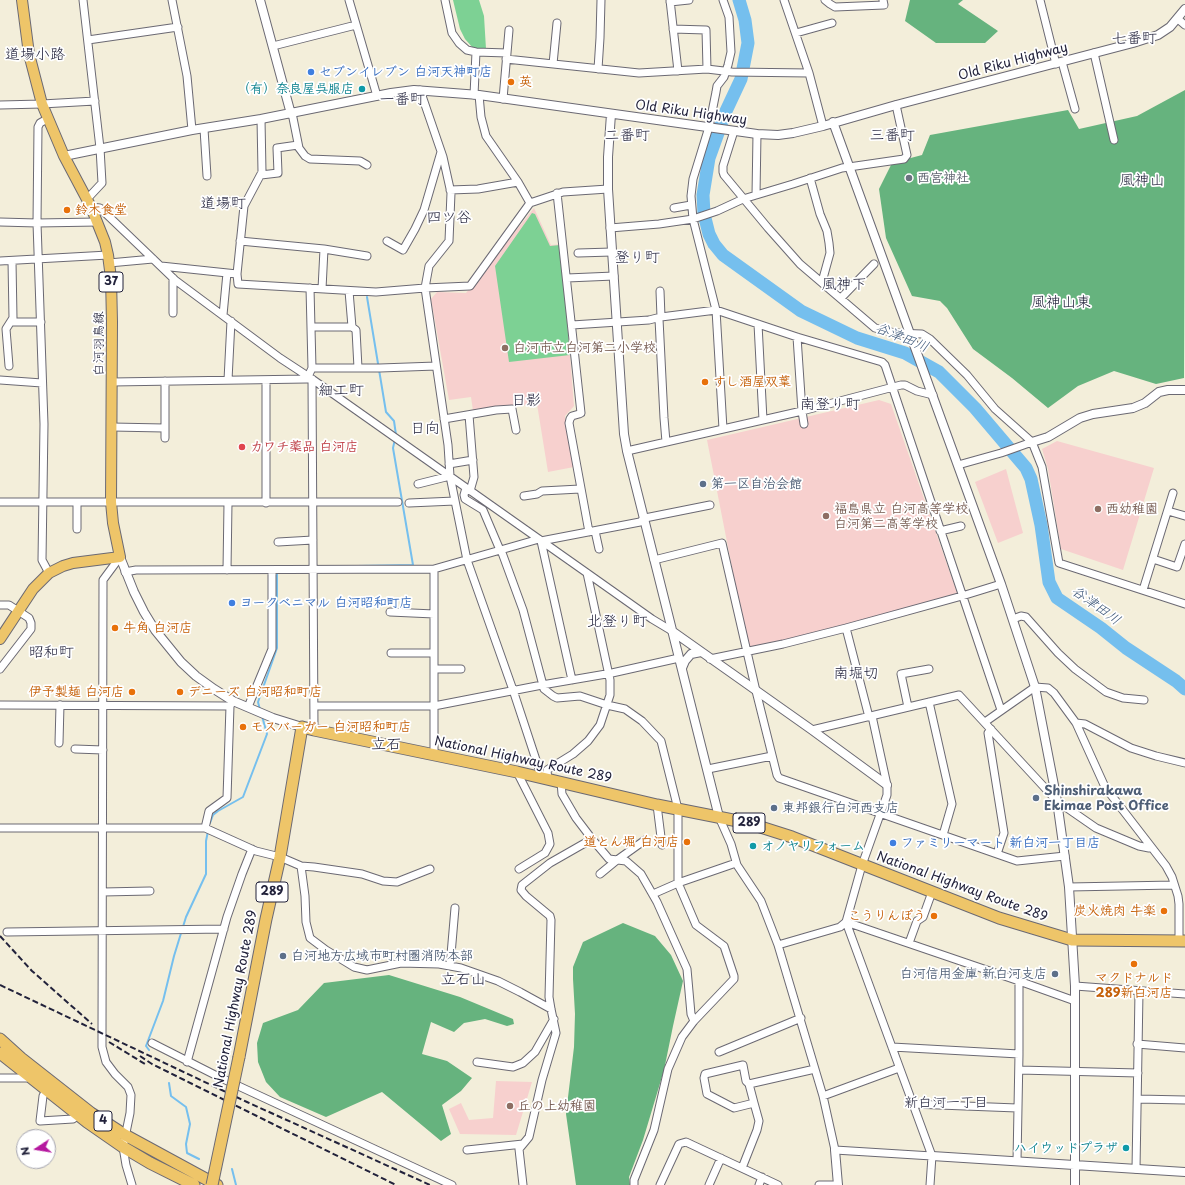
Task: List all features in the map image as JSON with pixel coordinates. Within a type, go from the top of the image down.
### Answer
[{"type":"highway","name":"National Highway Route 289","points":[[212,1185],[280,857],[302,727],[517,772],[657,805],[748,823],[792,837],[999,918],[1072,940],[1182,941]]},
{"type":"highway","name":"4","points":[[0,1039],[62,1092],[91,1113],[125,1135],[218,1185]]},
{"type":"highway","name":"4","points":[[0,1053],[78,1115],[123,1146],[150,1164],[194,1185]]},
{"type":"main road","name":"白河羽鳥線","points":[[22,0],[29,54],[47,119],[98,222],[109,259],[112,382],[111,502],[113,523],[120,557]]},
{"type":"main road","points":[[0,639],[37,583],[49,572],[73,563],[120,557]]},
{"type":"street","points":[[83,0],[100,148],[102,183],[89,203],[100,208],[173,278],[280,358],[652,619],[672,631],[887,785]]},
{"type":"street","points":[[172,0],[187,76],[192,130]]},
{"type":"street","points":[[260,0],[292,114],[298,145],[301,151],[310,159],[360,161],[367,165]]},
{"type":"street","points":[[349,0],[377,96]]},
{"type":"street","points":[[445,0],[452,33],[458,43],[467,50],[476,52],[553,64],[639,73],[707,69],[809,73]]},
{"type":"street","points":[[598,69],[601,0]]},
{"type":"street","points":[[678,71],[670,1],[689,0]]},
{"type":"street","points":[[723,0],[729,17],[730,28],[731,52],[729,71],[717,86],[711,128],[694,179],[691,196],[693,219],[716,310],[723,429]]},
{"type":"street","points":[[784,0],[809,73],[822,126]]},
{"type":"street","points":[[825,0],[835,7],[884,5],[883,0]]},
{"type":"street","points":[[1040,0],[1075,109]]},
{"type":"street","name":"Old Riku Highway","points":[[64,156],[192,130],[261,120],[391,93],[420,90],[540,103],[711,128],[778,136],[822,126],[896,105],[1133,43],[1158,35],[1170,27],[1185,9]]},
{"type":"street","points":[[1178,19],[1185,25]]},
{"type":"street","points":[[553,64],[557,22]]},
{"type":"street","points":[[796,33],[832,23]]},
{"type":"street","points":[[273,46],[356,25]]},
{"type":"street","points":[[88,40],[178,27]]},
{"type":"street","points":[[673,29],[704,28],[706,30],[707,69]]},
{"type":"street","points":[[503,99],[509,30]]},
{"type":"street","points":[[476,52],[477,95],[486,136],[518,182],[530,203]]},
{"type":"street","points":[[1094,54],[1114,140]]},
{"type":"street","points":[[420,90],[441,152],[450,190],[449,241],[429,266],[425,288],[448,445],[450,476],[467,560],[545,779]]},
{"type":"street","points":[[0,105],[95,101]]},
{"type":"street","points":[[610,228],[659,224],[693,219],[716,212],[743,199],[850,166],[902,160],[906,158],[907,155],[896,105]]},
{"type":"street","points":[[611,114],[608,157],[608,189],[624,434],[627,451],[719,817],[736,863],[761,901],[778,945],[823,1096],[835,1150],[838,1185],[819,1185]]},
{"type":"street","points":[[47,119],[40,123],[38,127],[37,223],[44,424],[42,560],[49,572]]},
{"type":"street","points":[[261,120],[262,172],[245,203],[243,212],[237,274],[238,284],[376,292],[470,286],[530,203],[557,193],[608,189]]},
{"type":"street","points":[[833,122],[1001,584],[1035,687],[1057,801],[1069,887],[1075,986],[1075,1185]]},
{"type":"street","points":[[204,129],[207,176]]},
{"type":"street","points":[[732,130],[723,166],[723,172],[743,199],[800,264],[875,328],[895,333],[902,332],[912,337],[922,334],[930,339],[967,375],[995,409],[1029,444],[1042,467],[1059,563],[1185,604]]},
{"type":"street","points":[[756,134],[756,195]]},
{"type":"street","points":[[261,175],[278,173],[277,148],[298,145]]},
{"type":"street","points":[[387,241],[403,250],[416,229],[424,210],[441,152]]},
{"type":"street","points":[[810,178],[829,243],[830,253],[822,282]]},
{"type":"street","points":[[450,190],[478,189],[518,182]]},
{"type":"street","points":[[557,193],[581,412],[572,416],[570,419],[570,424],[580,489],[592,531],[599,549]]},
{"type":"street","points":[[222,201],[245,203]]},
{"type":"street","points":[[674,208],[691,205]]},
{"type":"street","points":[[0,222],[98,222]]},
{"type":"street","points":[[240,241],[324,249],[367,256]]},
{"type":"street","points":[[322,289],[324,249]]},
{"type":"street","points":[[578,253],[612,252]]},
{"type":"street","points":[[0,261],[39,259],[153,258]]},
{"type":"street","points":[[9,366],[6,327],[13,318],[12,261]]},
{"type":"street","points":[[841,298],[874,264]]},
{"type":"street","points":[[161,266],[237,274]]},
{"type":"street","points":[[223,315],[227,273]]},
{"type":"street","points":[[567,278],[614,276]]},
{"type":"street","points":[[173,278],[173,313]]},
{"type":"street","points":[[310,288],[312,368],[310,378],[313,503],[314,730]]},
{"type":"street","points":[[349,291],[352,327],[356,330],[358,368]]},
{"type":"street","points":[[660,291],[661,317],[659,319],[666,442]]},
{"type":"street","points":[[572,325],[649,320],[716,310],[797,337],[882,362],[885,365],[893,388],[1001,710]]},
{"type":"street","points":[[228,380],[231,321]]},
{"type":"street","points":[[6,327],[41,322]]},
{"type":"street","points":[[758,324],[763,420]]},
{"type":"street","points":[[311,327],[352,327]]},
{"type":"street","points":[[797,337],[804,424]]},
{"type":"street","points":[[312,368],[436,366]]},
{"type":"street","points":[[112,382],[310,378]]},
{"type":"street","points":[[0,380],[42,383]]},
{"type":"street","points":[[266,380],[266,503]]},
{"type":"street","points":[[165,381],[165,438]]},
{"type":"street","points":[[627,451],[802,411],[893,388],[905,386],[916,391],[933,395]]},
{"type":"street","points":[[958,465],[1029,444],[1048,436],[1080,418],[1093,414],[1133,408],[1144,403],[1159,392],[1168,390],[1185,390]]},
{"type":"street","points":[[444,419],[512,408],[516,430]]},
{"type":"street","points":[[469,415],[474,477],[464,495],[465,499],[482,510],[501,550],[524,610],[544,689],[553,696],[564,698],[580,696],[607,705],[621,707],[630,711],[642,721],[661,741],[678,809],[678,883],[696,925],[724,946],[734,976],[734,979],[694,1021],[682,1037],[668,1069],[654,1130],[634,1180],[634,1185]]},
{"type":"street","points":[[112,427],[164,428]]},
{"type":"street","points":[[449,464],[473,460]]},
{"type":"street","points":[[418,484],[450,476]]},
{"type":"street","points":[[524,496],[538,494],[542,491],[580,489]]},
{"type":"street","points":[[1143,590],[1173,494]]},
{"type":"street","points":[[409,503],[455,501]]},
{"type":"street","points":[[0,502],[398,502]]},
{"type":"street","points":[[77,502],[77,530]]},
{"type":"street","points":[[227,570],[228,503]]},
{"type":"street","points":[[126,572],[136,570],[434,569],[540,540],[640,522],[645,518],[710,505]]},
{"type":"street","points":[[1168,511],[1185,516]]},
{"type":"street","points":[[940,531],[961,526]]},
{"type":"street","points":[[278,542],[313,540]]},
{"type":"street","points":[[540,540],[572,680]]},
{"type":"street","points":[[654,560],[722,543],[756,691],[779,778],[1017,861],[1065,856]]},
{"type":"street","points":[[1153,559],[1177,567],[1185,544]]},
{"type":"street","points":[[120,557],[144,612],[167,646],[196,676],[231,704]]},
{"type":"street","points":[[120,557],[103,580],[104,706],[102,1047],[106,1062],[128,1087],[132,1095],[123,1146],[126,1165],[132,1185]]},
{"type":"street","points":[[434,569],[434,755]]},
{"type":"street","points":[[248,707],[272,649],[272,570]]},
{"type":"street","points":[[545,779],[547,770],[573,754],[588,741],[600,726],[610,695],[608,672],[586,573]]},
{"type":"street","points":[[710,659],[783,644],[846,628],[1001,584]]},
{"type":"street","points":[[0,605],[9,605],[29,618],[31,623],[31,628],[0,669]]},
{"type":"street","points":[[390,612],[434,614]]},
{"type":"street","points":[[1013,619],[1021,616],[1026,617],[1058,653],[1106,692],[1123,698],[1144,700]]},
{"type":"street","points":[[778,945],[840,927],[846,922],[862,865],[887,794],[887,785],[871,716],[846,628]]},
{"type":"street","points":[[682,668],[685,661],[691,654],[701,652]]},
{"type":"street","points":[[391,653],[434,653]]},
{"type":"street","points":[[314,706],[434,706],[679,658]]},
{"type":"street","points":[[434,669],[461,669]]},
{"type":"street","points":[[908,707],[901,674],[928,669]]},
{"type":"street","points":[[985,722],[1035,687],[1048,688],[1054,693],[1076,723],[1105,787],[1166,866],[1182,909],[1182,941]]},
{"type":"street","points":[[812,730],[960,695],[1057,801],[1096,828],[1139,846],[1152,848]]},
{"type":"street","points":[[929,702],[952,804],[943,835]]},
{"type":"street","points":[[205,828],[209,811],[227,798],[231,704]]},
{"type":"street","points":[[0,705],[104,706],[231,704],[248,707],[273,718],[302,727]]},
{"type":"street","points":[[59,743],[60,705]]},
{"type":"street","points":[[1076,723],[1085,724],[1131,748],[1185,764]]},
{"type":"street","points":[[991,729],[988,733],[1004,833],[997,854]]},
{"type":"street","points":[[75,749],[103,750]]},
{"type":"street","points":[[708,769],[772,756]]},
{"type":"street","points":[[517,772],[548,834],[550,844],[545,853],[519,869]]},
{"type":"street","points":[[561,782],[562,794],[576,818],[608,859],[626,861],[641,874],[653,894],[687,969],[691,1014],[694,1021]]},
{"type":"street","points":[[657,805],[662,845]]},
{"type":"street","points":[[0,828],[205,828],[252,849],[280,857],[301,866],[362,874],[383,881],[397,882],[430,869]]},
{"type":"street","points":[[523,1185],[519,1149],[529,1137],[542,1080],[556,1033],[550,997],[551,920],[550,916],[521,890],[522,885],[550,863],[592,839]]},
{"type":"street","points":[[600,874],[645,840]]},
{"type":"street","points":[[187,1062],[224,929],[252,849]]},
{"type":"street","points":[[653,894],[678,883],[736,863]]},
{"type":"street","points":[[301,866],[306,922],[310,938],[326,950],[354,967],[367,970],[401,964],[439,964],[461,968],[498,981],[551,1009]]},
{"type":"street","points":[[1069,887],[1174,885]]},
{"type":"street","points":[[103,892],[150,891]]},
{"type":"street","points":[[909,943],[917,921],[923,917],[932,892]]},
{"type":"street","points":[[450,966],[455,908]]},
{"type":"street","points":[[846,922],[1075,1001]]},
{"type":"street","points":[[846,922],[932,1156],[930,1185]]},
{"type":"street","points":[[7,932],[224,929]]},
{"type":"street","points":[[1016,1161],[1019,1070],[1019,981]]},
{"type":"street","points":[[1075,986],[1139,992],[1185,994]]},
{"type":"street","points":[[1136,1169],[1139,992]]},
{"type":"street","points":[[719,1052],[801,1018]]},
{"type":"street","points":[[477,1062],[512,1067],[523,1063],[535,1052],[554,1019]]},
{"type":"street","points":[[152,1043],[187,1062],[452,1185]]},
{"type":"street","points":[[1137,1044],[1185,1048]]},
{"type":"street","points":[[892,1048],[1019,1054]]},
{"type":"street","points":[[742,1168],[759,1121],[749,1084],[746,1081],[743,1065],[705,1074],[704,1078],[707,1094],[734,1108],[754,1103]]},
{"type":"street","points":[[823,1096],[899,1068]]},
{"type":"street","points":[[749,1084],[815,1069]]},
{"type":"street","points":[[1019,1070],[1138,1073]]},
{"type":"street","points":[[0,1078],[26,1078],[29,1076]]},
{"type":"street","points":[[46,1090],[43,1096],[40,1121],[73,1119],[78,1115]]},
{"type":"street","points":[[1138,1099],[1185,1100]]},
{"type":"street","points":[[913,1104],[1018,1108]]},
{"type":"street","points":[[660,1185],[679,1144],[682,1142],[686,1142],[778,1185]]},
{"type":"street","points":[[468,1150],[523,1144]]},
{"type":"street","points":[[835,1150],[1185,1172]]},
{"type":"street","points":[[709,1185],[721,1158]]},
{"type":"street","points":[[758,1185],[762,1178]]},
{"type":"shaded area","name":"白河市立白河第二小学校","points":[[534,208],[551,245],[561,244],[574,406],[565,416],[574,467],[548,472],[537,404],[473,411],[471,397],[449,400],[431,299],[437,292],[466,293]]},
{"type":"shaded area","name":"福島県立 白河高等学校 白河第二高等学校","points":[[879,400],[891,404],[957,593],[842,626],[748,649],[707,440]]},
{"type":"shaded area","name":"西幼稚園","points":[[1057,441],[1154,468],[1123,570],[1061,549],[1048,469],[1042,449]]},
{"type":"shaded area","points":[[1006,469],[1023,533],[998,543],[975,482]]},
{"type":"shaded area","name":"丘の上幼稚園","points":[[496,1081],[532,1082],[516,1135],[460,1134],[449,1109],[461,1103],[469,1120],[493,1118]]},
{"type":"green space","points":[[453,0],[479,0],[484,16],[486,49],[473,48],[465,39],[460,29]]},
{"type":"green space","points":[[910,0],[963,0],[958,4],[998,31],[985,43],[936,43],[905,21]]},
{"type":"green space","points":[[1185,90],[1184,378],[1156,384],[1114,371],[1078,386],[1048,408],[1012,378],[973,349],[947,308],[940,301],[912,296],[886,238],[879,189],[892,163],[922,155],[930,135],[1068,110],[1079,129],[1137,116]]},
{"type":"green space","points":[[532,213],[535,214],[550,246],[560,245],[570,355],[509,362],[495,266]]},
{"type":"green space","points":[[623,923],[655,936],[671,955],[683,981],[664,1070],[643,1140],[629,1177],[630,1185],[576,1185],[566,1114],[574,1047],[575,1014],[573,967],[583,942]]},
{"type":"green space","points":[[389,975],[460,997],[513,1019],[514,1024],[507,1026],[485,1019],[464,1023],[454,1032],[431,1022],[422,1054],[447,1061],[472,1078],[461,1091],[442,1105],[451,1134],[441,1141],[382,1092],[326,1117],[280,1097],[266,1082],[258,1062],[257,1043],[263,1023],[298,1010],[324,983]]},
{"type":"waterway","name":"谷津田川","points":[[739,0],[745,20],[748,43],[741,79],[726,111],[709,158],[703,195],[704,214],[709,234],[714,244],[723,255],[801,311],[857,338],[905,353],[939,372],[975,408],[1026,468],[1031,479],[1041,525],[1049,582],[1057,598],[1101,628],[1126,648],[1176,681],[1185,689]]},
{"type":"waterway","points":[[367,297],[386,412],[394,421],[396,435]]},
{"type":"waterway","points":[[357,566],[413,565],[393,448],[395,439]]},
{"type":"waterway","points":[[260,710],[258,702],[277,648],[277,571]]},
{"type":"waterway","points":[[210,823],[213,815],[218,811],[243,797],[267,734],[262,716]]},
{"type":"waterway","points":[[149,1050],[146,1046],[163,1001],[174,956],[186,917],[206,874],[206,841],[208,831]]},
{"type":"waterway","points":[[169,1083],[171,1096],[186,1107],[190,1124],[186,1144],[187,1153],[199,1159]]},
{"type":"waterway","points":[[232,1169],[236,1185]]},
{"type":"railway","points":[[0,936],[32,971],[92,1024]]},
{"type":"railway","points":[[0,985],[247,1102],[430,1185]]},
{"type":"railway","points":[[109,1042],[145,1064]]},
{"type":"railway","points":[[140,1056],[152,1064],[396,1185]]},
{"type":"place","name":"セブンイレブン 白河天神町店","points":[[311,72]]},
{"type":"place","name":"英","points":[[511,82]]},
{"type":"place","name":"（有）奈良屋呉服店","points":[[362,89]]},
{"type":"place","name":"西宮神社","points":[[909,178]]},
{"type":"place","name":"鈴木食堂","points":[[67,210]]},
{"type":"place","name":"白河市立白河第二小学校","points":[[505,348]]},
{"type":"place","name":"すし酒屋双葉","points":[[705,382]]},
{"type":"place","name":"カワチ薬品 白河店","points":[[242,447]]},
{"type":"place","name":"第一区自治会館","points":[[703,484]]},
{"type":"place","name":"西幼稚園","points":[[1098,509]]},
{"type":"place","name":"福島県立 白河高等学校 白河第二高等学校","points":[[826,516]]},
{"type":"place","name":"ヨークベニマル 白河昭和町店","points":[[232,603]]},
{"type":"place","name":"牛角 白河店","points":[[115,628]]},
{"type":"place","name":"伊予製麺 白河店","points":[[132,692]]},
{"type":"place","name":"デニーズ 白河昭和町店","points":[[180,692]]},
{"type":"place","name":"モスバーガー 白河昭和町店","points":[[243,727]]},
{"type":"place","name":"Shinshirakawa Ekimae Post Office","points":[[1036,798]]},
{"type":"place","name":"東邦銀行白河西支店","points":[[774,808]]},
{"type":"place","name":"道とん堀 白河店","points":[[687,842]]},
{"type":"place","name":"ファミリーマート 新白河一丁目店","points":[[893,843]]},
{"type":"place","name":"オノヤリフォーム","points":[[753,846]]},
{"type":"place","name":"炭火焼肉 牛楽","points":[[1164,911]]},
{"type":"place","name":"こうりんぼう","points":[[934,916]]},
{"type":"place","name":"白河地方広域市町村圏消防本部","points":[[283,956]]},
{"type":"place","name":"マクドナルド 289新白河店","points":[[1134,964]]},
{"type":"place","name":"白河信用金庫 新白河支店","points":[[1055,974]]},
{"type":"place","name":"丘の上幼稚園","points":[[510,1106]]},
{"type":"place","name":"ハイウッドプラザ","points":[[1126,1148]]},
{"type":"district","name":"七番町","points":[[1134,39]]},
{"type":"district","name":"道場小路","points":[[35,55]]},
{"type":"district","name":"一番町","points":[[402,100]]},
{"type":"district","name":"二番町","points":[[627,136]]},
{"type":"district","name":"三番町","points":[[892,136]]},
{"type":"district","name":"風神山","points":[[1142,181]]},
{"type":"district","name":"道場町","points":[[223,204]]},
{"type":"district","name":"四ツ谷","points":[[449,218]]},
{"type":"district","name":"登り町","points":[[637,258]]},
{"type":"district","name":"風神下","points":[[844,285]]},
{"type":"district","name":"風神山東","points":[[1061,303]]},
{"type":"district","name":"細工町","points":[[341,391]]},
{"type":"district","name":"日影","points":[[526,401]]},
{"type":"district","name":"南登り町","points":[[830,405]]},
{"type":"district","name":"日向","points":[[425,429]]},
{"type":"district","name":"北登り町","points":[[617,622]]},
{"type":"district","name":"昭和町","points":[[51,653]]},
{"type":"district","name":"南堀切","points":[[856,674]]},
{"type":"district","name":"立石","points":[[386,745]]},
{"type":"district","name":"立石山","points":[[463,980]]},
{"type":"district","name":"新白河一丁目","points":[[946,1103]]}]
